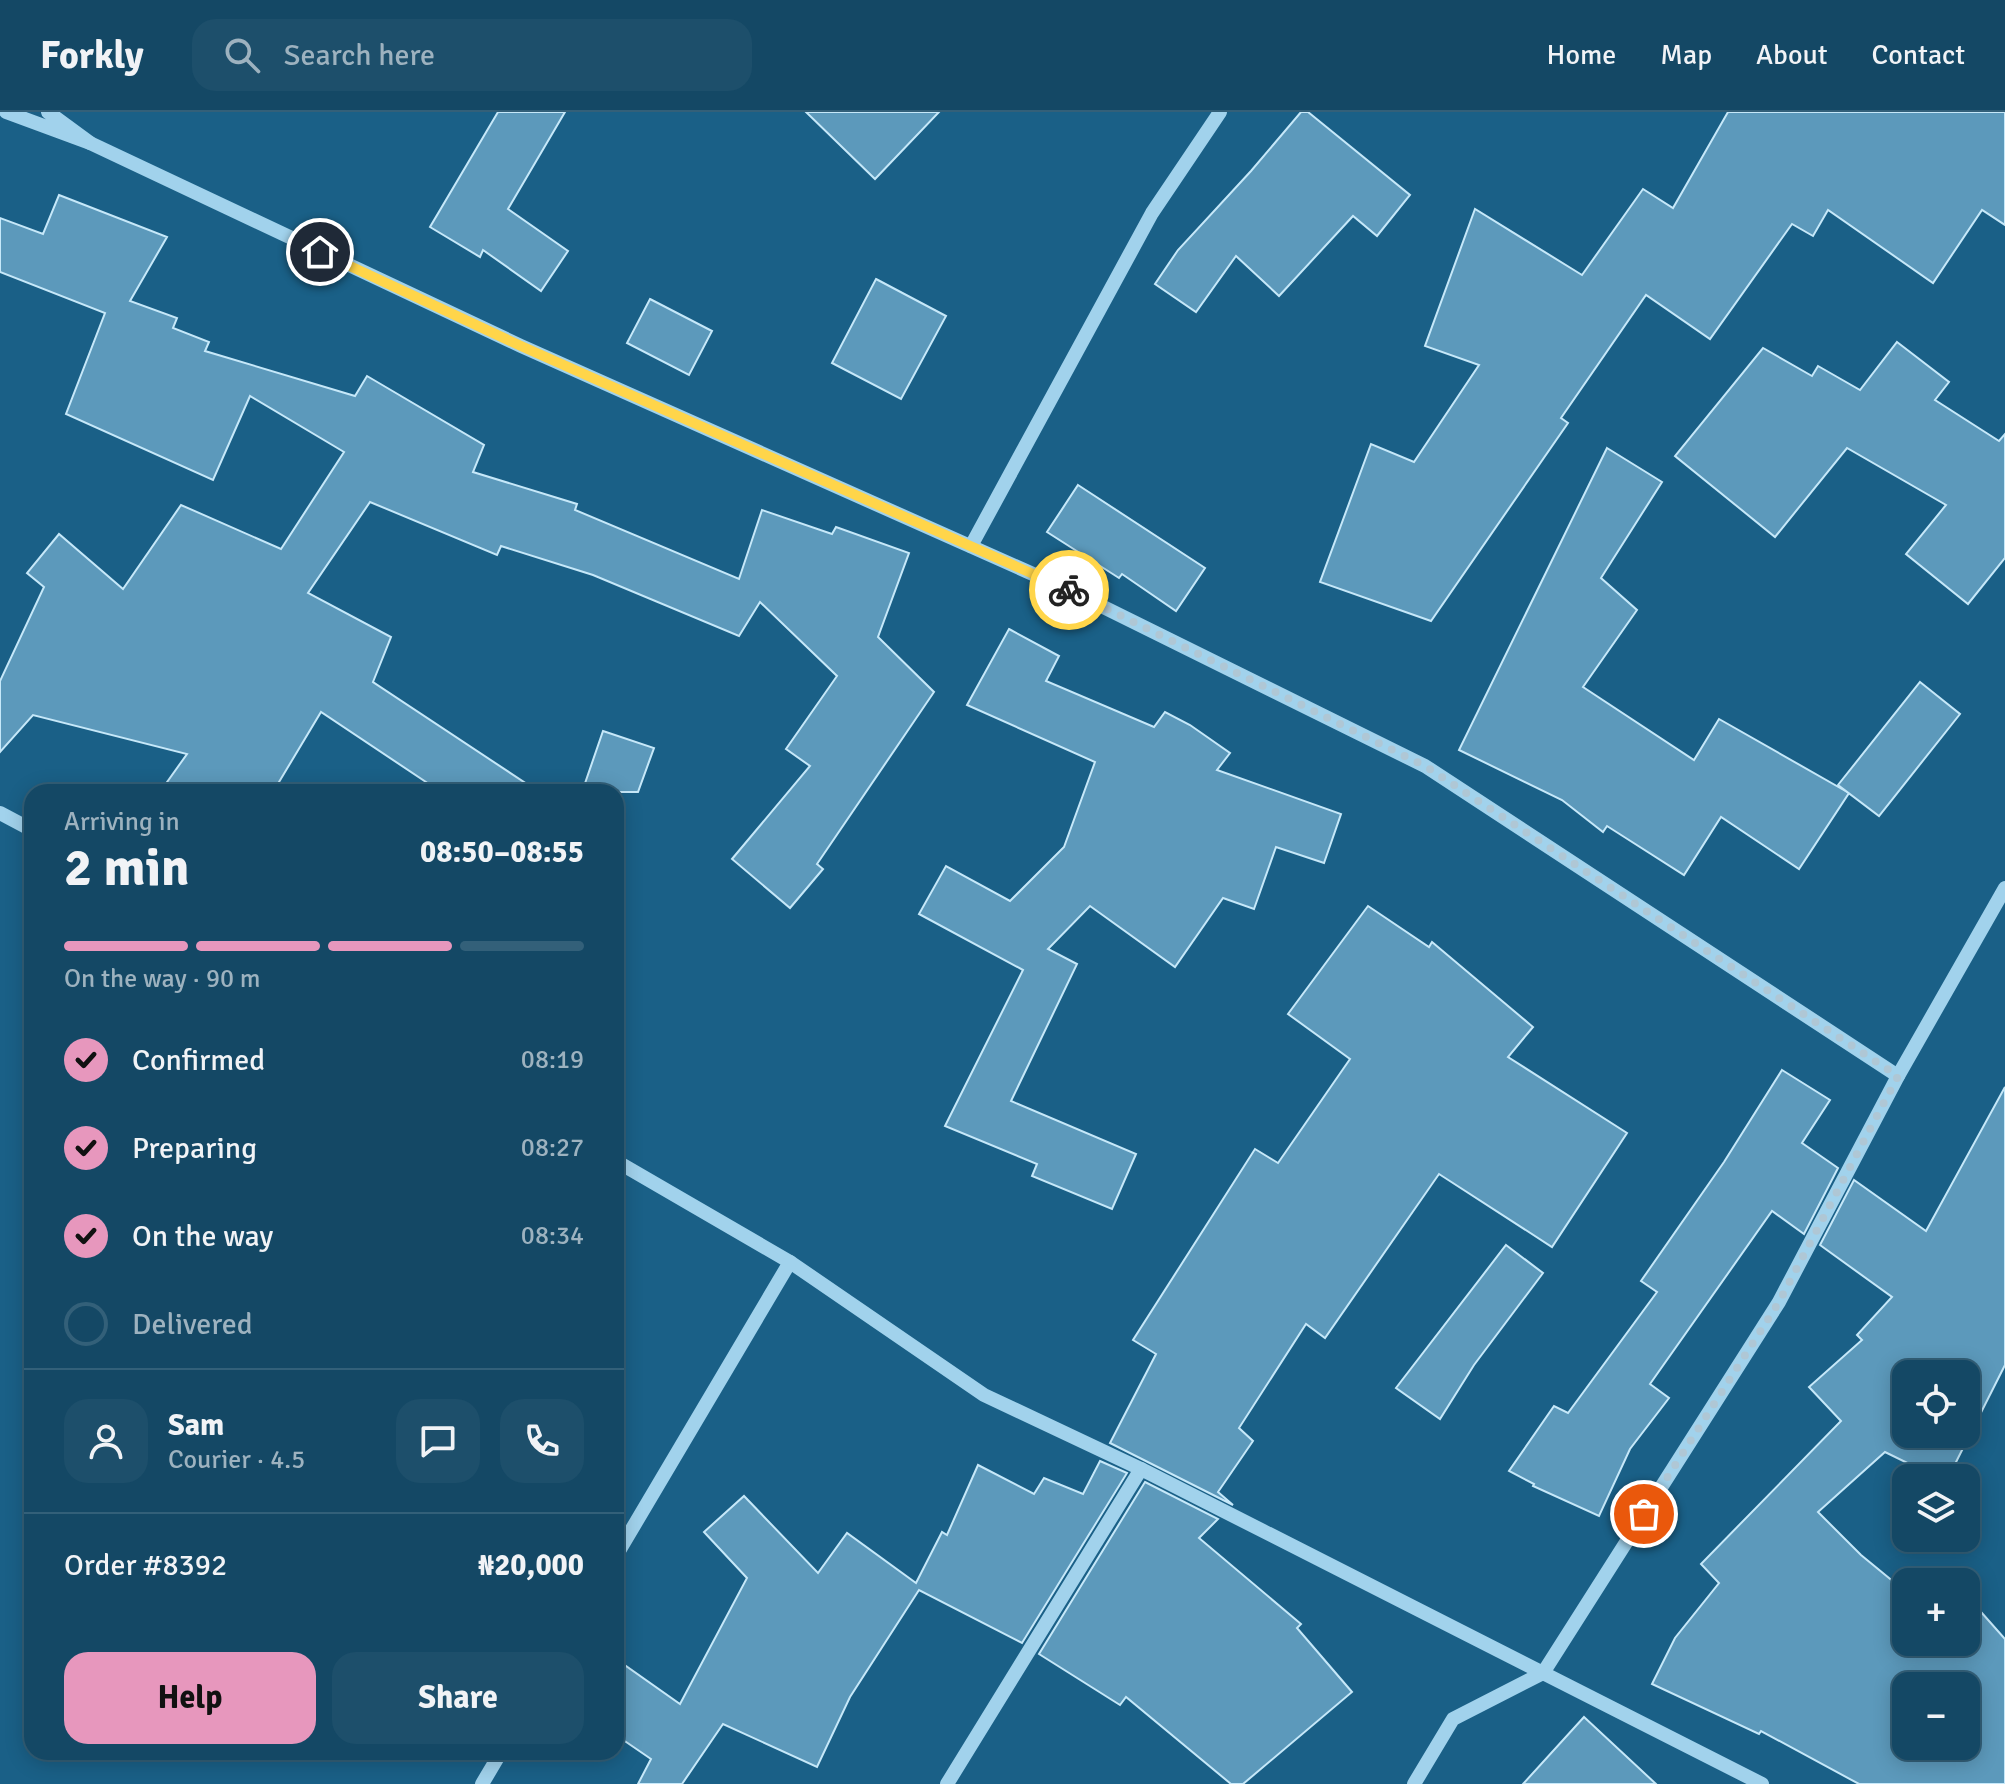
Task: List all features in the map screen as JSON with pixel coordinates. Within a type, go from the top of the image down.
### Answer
[{"type":"street","points":[[6,112],[90,143],[521,346],[1071,591],[1425,766],[1898,1076]]},
{"type":"street","points":[[48,112],[90,143]]},
{"type":"street","points":[[971,546],[1152,213],[1220,112]]},
{"type":"street","points":[[0,813],[24,826]]},
{"type":"street","points":[[1414,1784],[1453,1719],[1543,1673],[1779,1302],[1898,1076],[2005,888]]},
{"type":"street","points":[[624,1166],[790,1262],[984,1395],[1141,1469],[1762,1784]]},
{"type":"street","points":[[624,1542],[790,1262]]},
{"type":"street","points":[[947,1784],[1141,1469]]},
{"type":"street","points":[[482,1784],[496,1760]]},
{"type":"building","points":[[498,112],[565,112],[508,209],[568,251],[541,291],[483,250],[480,257],[430,227]]},
{"type":"building","points":[[806,112],[939,112],[875,179]]},
{"type":"building","points":[[1301,112],[1308,112],[1410,195],[1377,236],[1353,216],[1279,296],[1236,256],[1196,312],[1155,284],[1178,250]]},
{"type":"building","points":[[1728,112],[2005,112],[2005,225],[1982,210],[1933,283],[1828,210],[1813,236],[1792,224],[1710,339],[1646,295],[1561,418],[1568,423],[1431,621],[1320,582],[1371,444],[1414,462],[1479,365],[1425,346],[1475,209],[1582,275],[1643,189],[1673,208]]},
{"type":"building","points":[[59,195],[167,237],[130,301],[177,318],[173,328],[209,342],[205,351],[355,396],[367,376],[484,445],[473,472],[577,504],[575,510],[739,579],[762,510],[832,534],[836,527],[909,553],[878,637],[934,692],[817,864],[823,869],[790,908],[732,859],[810,766],[786,749],[837,676],[760,602],[739,636],[593,575],[501,546],[497,555],[370,502],[308,593],[391,637],[373,682],[527,784],[429,784],[321,712],[278,784],[166,784],[187,754],[33,715],[0,752],[0,681],[44,587],[27,573],[59,534],[123,589],[181,505],[281,549],[344,452],[250,396],[213,480],[66,414],[105,313],[0,272],[0,218],[43,234]]},
{"type":"building","points":[[876,279],[946,316],[901,399],[832,363]]},
{"type":"building","points":[[650,299],[712,331],[689,375],[627,343]]},
{"type":"building","points":[[1897,342],[1949,382],[1935,400],[1999,441],[2005,434],[2005,558],[1968,604],[1906,554],[1946,505],[1847,448],[1775,537],[1675,456],[1763,348],[1812,376],[1818,366],[1860,390]]},
{"type":"building","points":[[1607,448],[1662,482],[1601,578],[1637,610],[1583,687],[1694,760],[1719,719],[1849,793],[1799,869],[1721,817],[1684,875],[1607,826],[1603,832],[1562,800],[1459,750]]},
{"type":"building","points":[[1078,485],[1205,568],[1176,611],[1122,574],[1119,578],[1047,532]]},
{"type":"building","points":[[1009,629],[1059,656],[1046,681],[1154,727],[1165,712],[1230,753],[1217,770],[1341,814],[1324,863],[1276,847],[1254,909],[1223,898],[1175,967],[1090,906],[1048,949],[1077,964],[1011,1101],[1136,1154],[1112,1209],[1032,1176],[1037,1164],[945,1126],[1023,970],[919,914],[946,866],[1010,901],[1064,847],[1095,762],[967,705]]},
{"type":"building","points":[[1920,682],[1960,714],[1879,816],[1838,785]]},
{"type":"building","points":[[603,731],[654,748],[638,792],[624,792],[624,784],[585,784]]},
{"type":"building","points":[[1368,906],[1429,947],[1432,942],[1533,1027],[1508,1057],[1627,1133],[1552,1247],[1439,1174],[1325,1338],[1306,1324],[1239,1428],[1253,1441],[1218,1492],[1233,1505],[1110,1443],[1156,1354],[1133,1340],[1255,1149],[1278,1163],[1350,1059],[1288,1014]]},
{"type":"building","points":[[1782,1070],[1830,1100],[1802,1143],[1838,1168],[1804,1234],[1772,1211],[1650,1384],[1669,1398],[1630,1449],[1599,1516],[1533,1486],[1509,1471],[1554,1406],[1568,1413],[1657,1292],[1641,1281],[1724,1162]]},
{"type":"building","points":[[2005,1087],[2005,1365],[1980,1415],[1980,1360],[1892,1360],[1892,1448],[1963,1448],[1955,1464],[1909,1464],[1885,1452],[1818,1512],[1892,1580],[1892,1656],[1980,1656],[1980,1611],[2005,1639],[2005,1784],[1859,1784],[1761,1731],[1759,1734],[1652,1684],[1675,1638],[1719,1583],[1701,1564],[1841,1421],[1809,1387],[1862,1340],[1857,1335],[1892,1297],[1820,1245],[1854,1180],[1926,1231]]},
{"type":"building","points":[[1506,1245],[1543,1273],[1474,1365],[1440,1419],[1396,1388]]},
{"type":"building","points":[[1100,1461],[1127,1473],[1022,1643],[919,1590],[850,1697],[817,1767],[723,1724],[682,1784],[638,1784],[651,1759],[624,1740],[624,1665],[680,1704],[747,1578],[704,1532],[744,1496],[818,1573],[847,1533],[916,1583],[942,1532],[947,1535],[978,1465],[1034,1494],[1044,1478],[1083,1494]]},
{"type":"building","points":[[1145,1482],[1218,1519],[1199,1538],[1301,1624],[1297,1628],[1352,1692],[1243,1784],[1231,1784],[1126,1697],[1120,1705],[1039,1654]]},
{"type":"building","points":[[1584,1717],[1656,1784],[1523,1784]]},
{"type":"way so far","points":[[1069,590],[1425,766],[1898,1076],[1779,1302],[1644,1514]]},
{"type":"route","points":[[320,252],[521,346],[1069,590]]}]
